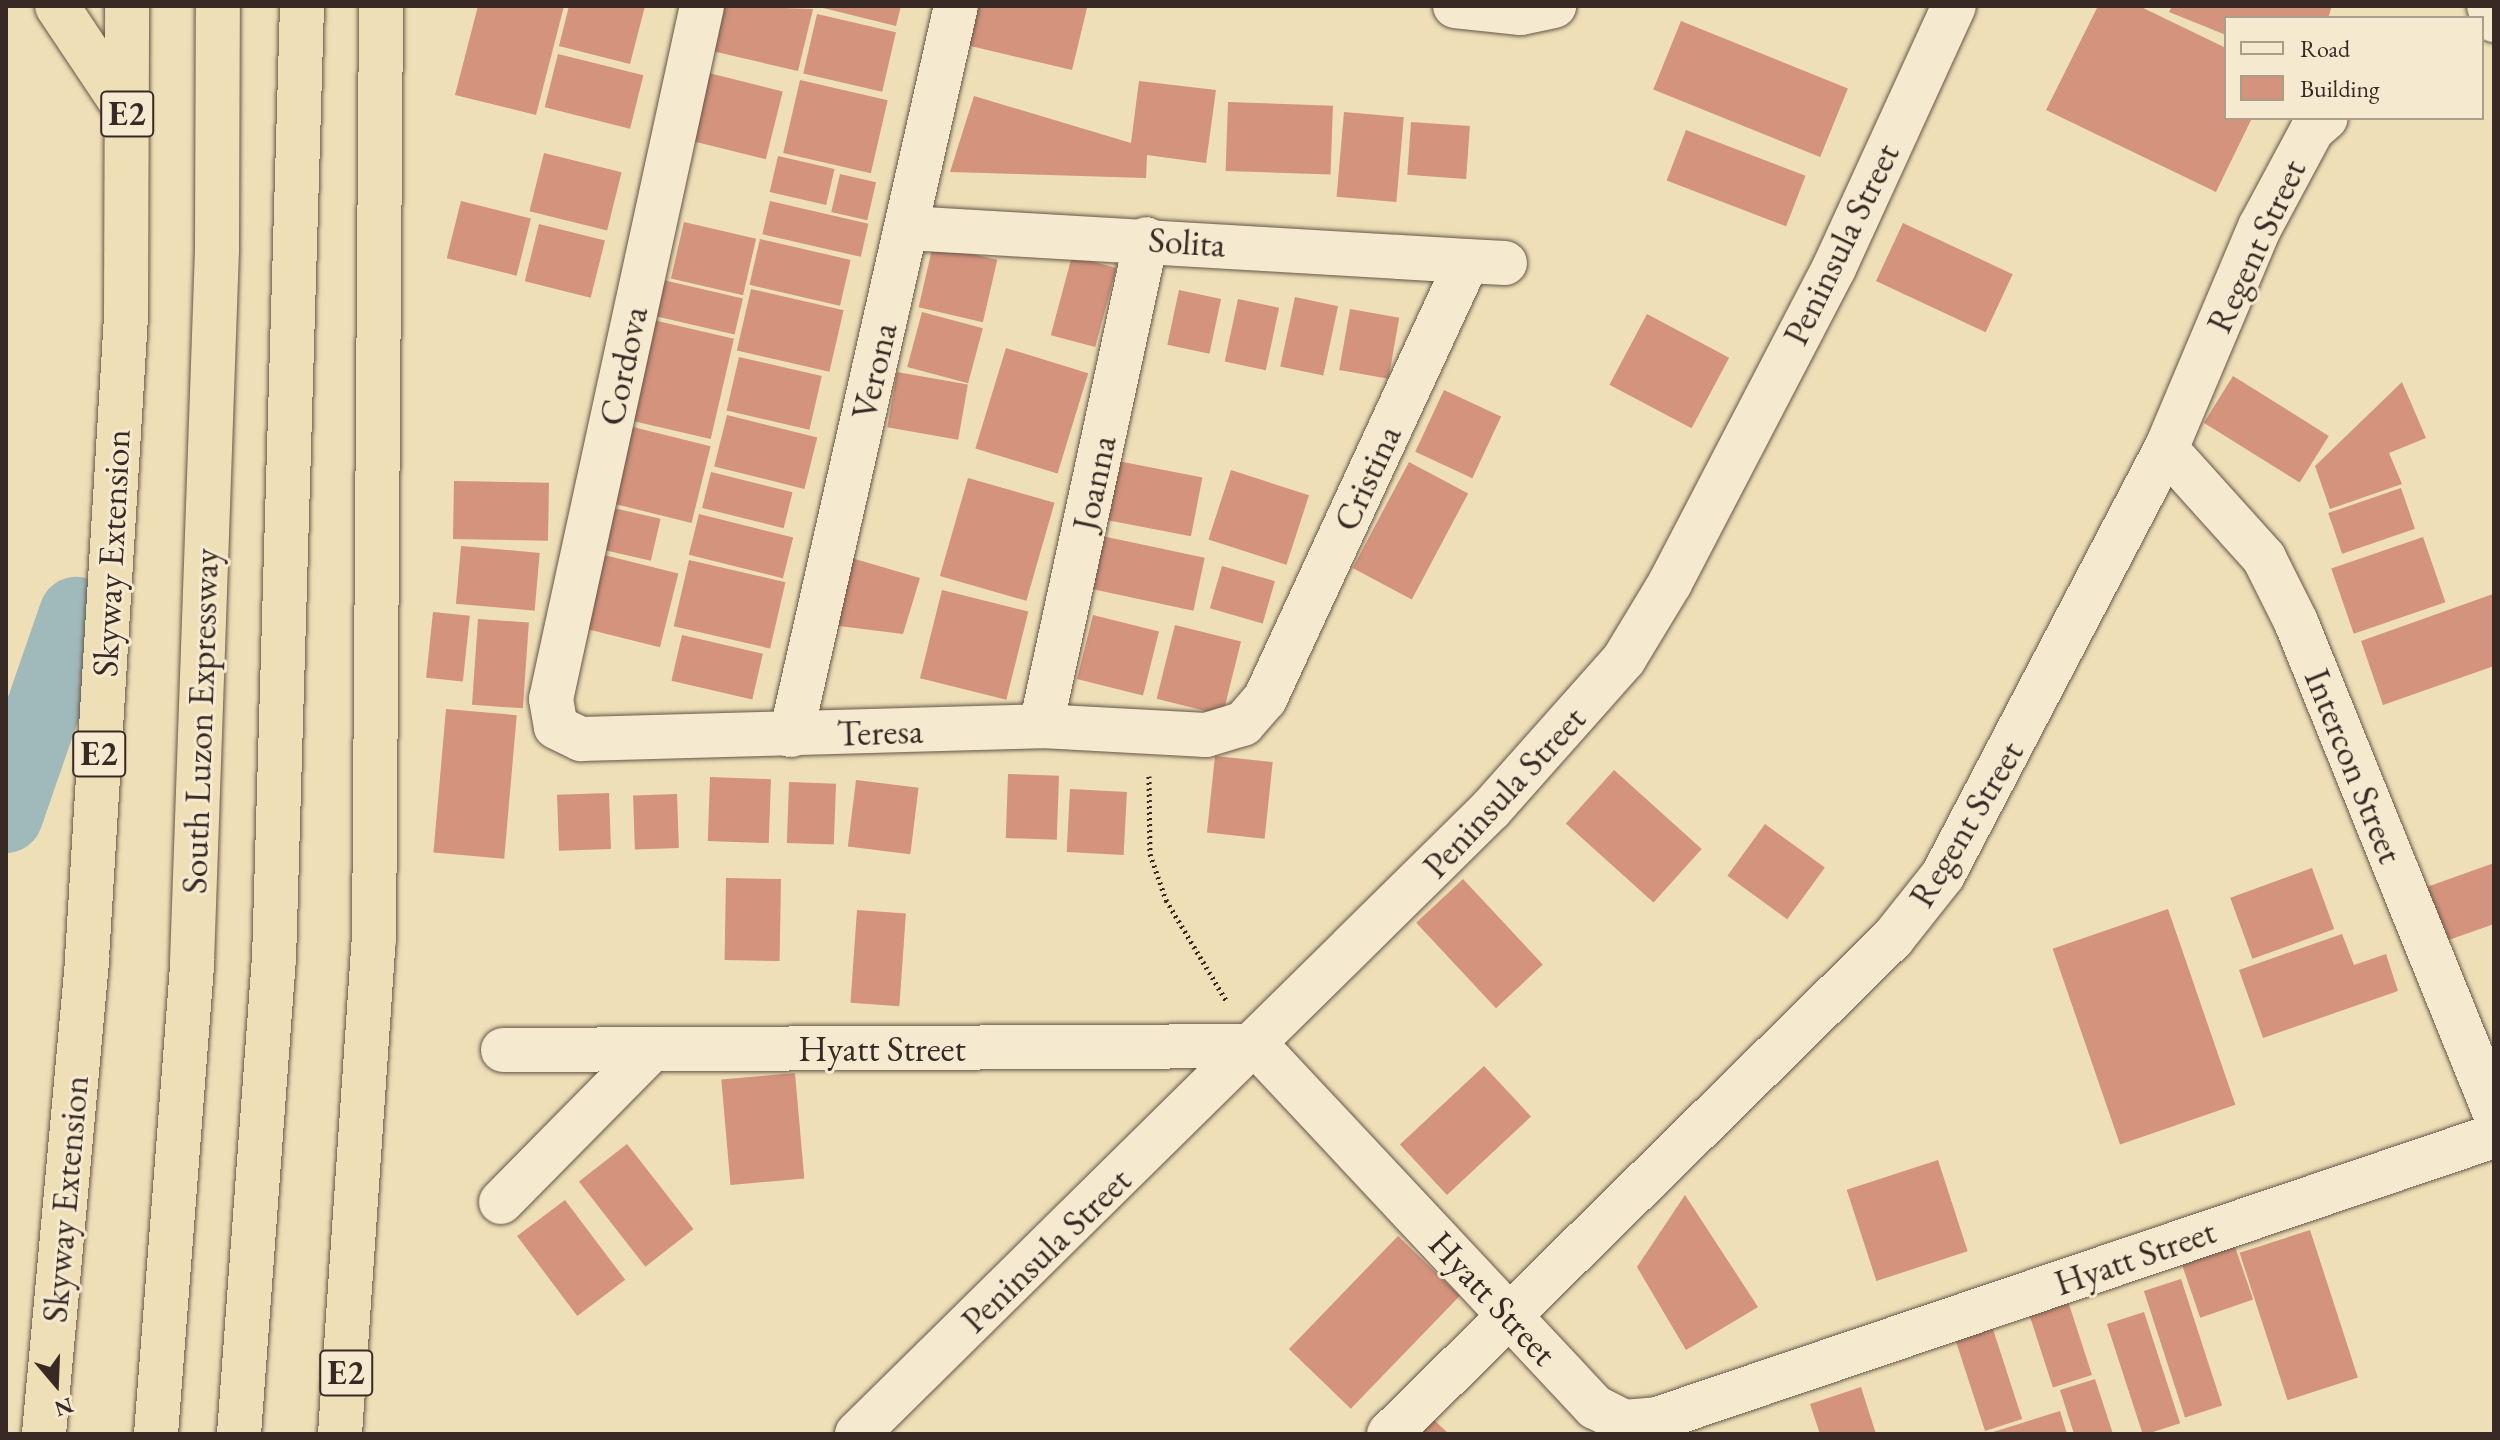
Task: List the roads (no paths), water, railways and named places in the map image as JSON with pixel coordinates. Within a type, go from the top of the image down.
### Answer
[{"type":"highway","points":[[57,6],[127,111]]},
{"type":"highway","name":"Skyway Extension","points":[[44,1434],[87,958],[127,221],[127,6]]},
{"type":"highway","name":"South Luzon Expressway","points":[[156,1434],[192,962],[217,250],[218,6]]},
{"type":"highway","points":[[239,1434],[274,960],[302,6]]},
{"type":"highway","name":"E2","points":[[340,1434],[374,941],[381,6]]},
{"type":"street","name":"Cordova","points":[[556,727],[551,699],[702,6]]},
{"type":"street","name":"Verona","points":[[791,735],[956,6]]},
{"type":"street","points":[[1455,6],[1521,13],[1554,6]]},
{"type":"street","name":"Peninsula Street","points":[[857,1434],[1257,1046],[1502,798],[1624,659],[1670,583],[1834,268],[1954,6]]},
{"type":"street","name":"Regent Street","points":[[1389,1434],[1893,938],[1943,875],[2166,449],[2260,227],[2312,130],[2324,120]]},
{"type":"street","name":"Solita","points":[[907,228],[1146,239],[1486,262]]},
{"type":"street","name":"Joanna","points":[[1041,726],[1146,239]]},
{"type":"street","name":"Cristina","points":[[1225,730],[1265,699],[1486,262]]},
{"type":"street","name":"Intercon Street","points":[[2166,449],[2264,558],[2296,622],[2494,1111]]},
{"type":"street","name":"Teresa","points":[[556,727],[581,739],[1041,726],[1151,734],[1225,730]]},
{"type":"street","name":"Hyatt Street","points":[[503,1050],[1257,1046],[1595,1407],[1624,1422],[1657,1419],[2494,1136]]},
{"type":"street","points":[[501,1202],[651,1050]]},
{"type":"waterway","points":[[6,816],[76,614]]}]
